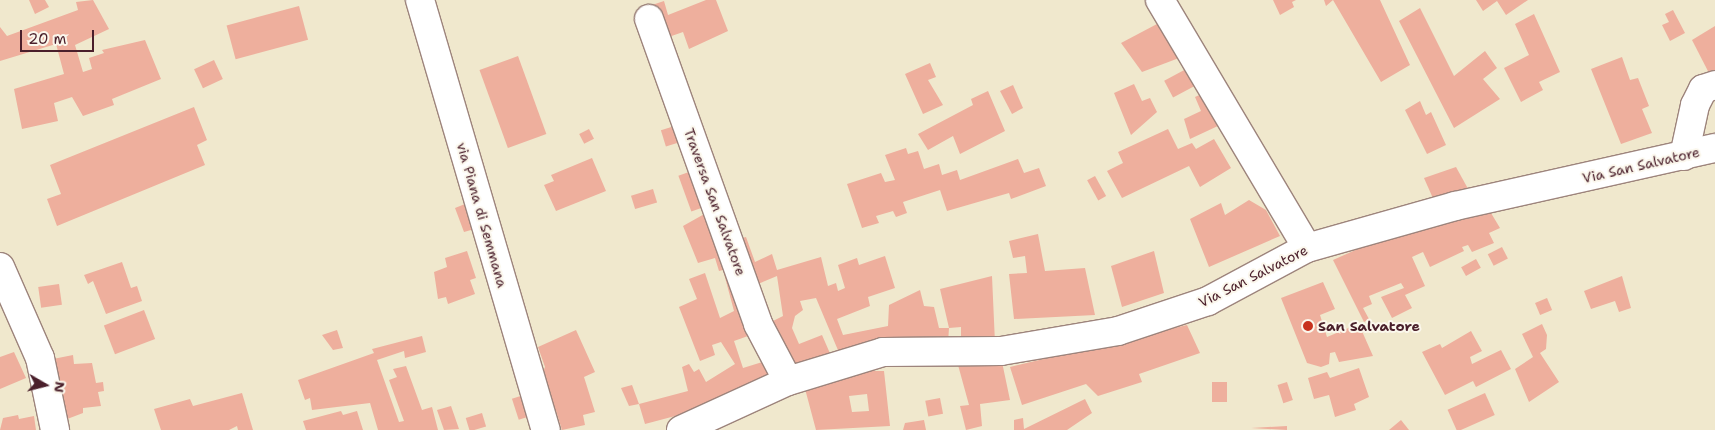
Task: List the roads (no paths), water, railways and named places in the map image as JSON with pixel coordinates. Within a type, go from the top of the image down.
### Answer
[{"type":"street","name":"via Piana di Semmana","points":[[420,0],[546,430]]},
{"type":"street","points":[[1160,0],[1307,248]]},
{"type":"street","name":"Traversa San Salvatore","points":[[649,19],[758,324],[788,381]]},
{"type":"street","points":[[1684,156],[1695,105],[1704,89],[1715,85]]},
{"type":"street","name":"Via San Salvatore","points":[[681,430],[788,381],[883,352],[1001,351],[1118,330],[1208,301],[1307,248],[1455,206],[1715,148]]},
{"type":"street","points":[[0,267],[40,358],[55,430]]},
{"type":"place","name":"San Salvatore","points":[[1308,326]]}]
